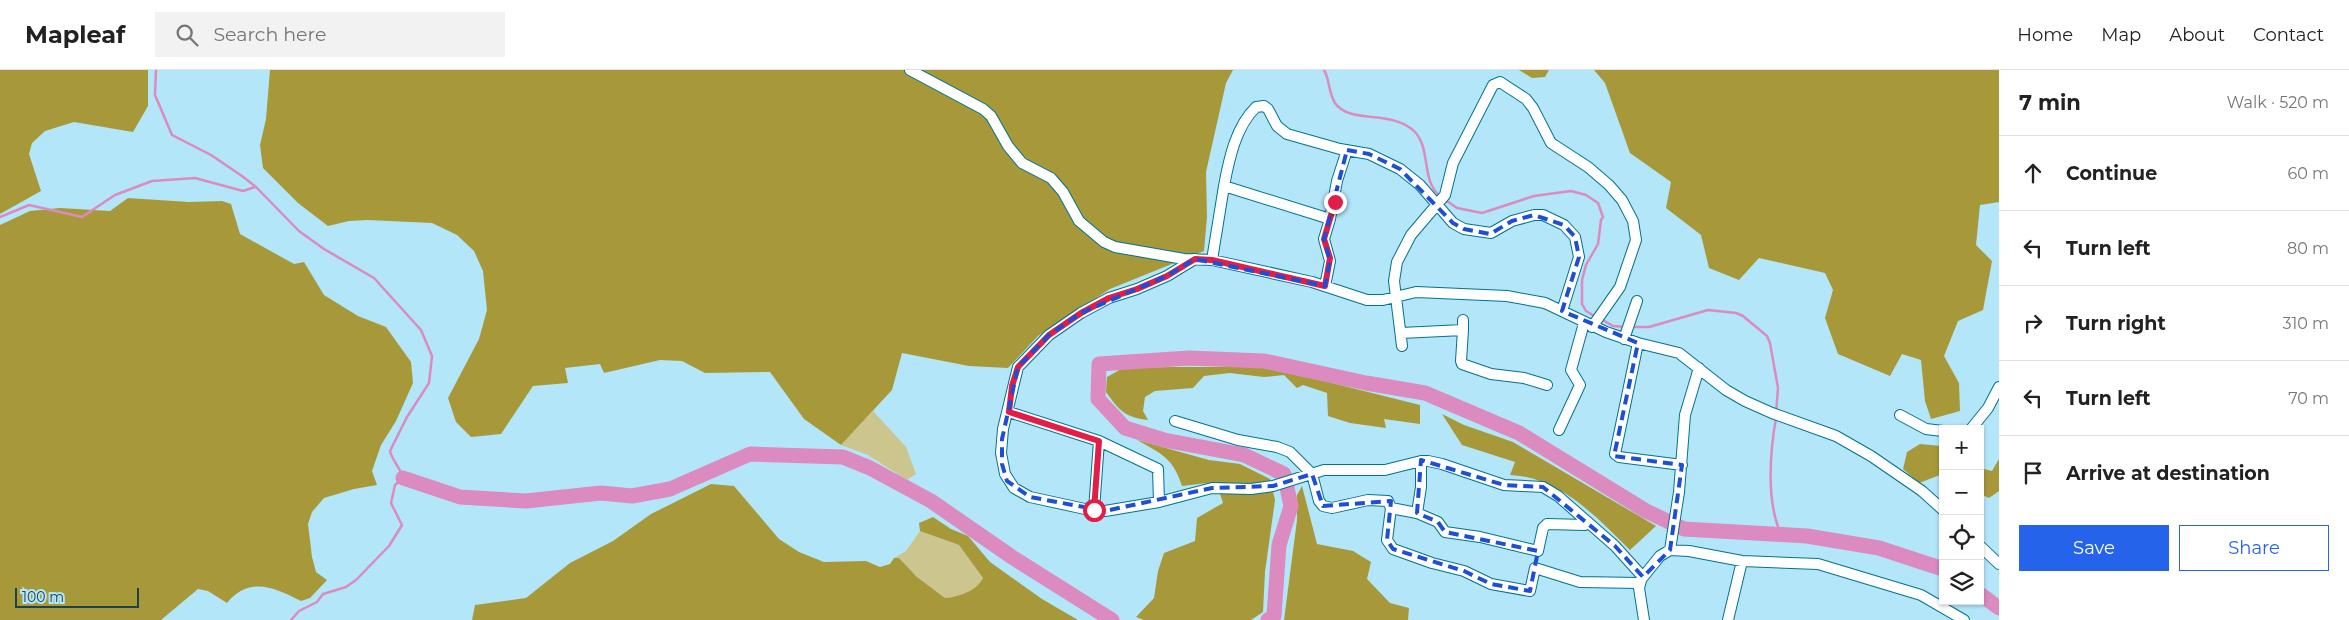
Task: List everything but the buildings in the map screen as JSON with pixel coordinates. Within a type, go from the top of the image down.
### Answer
[{"type":"street","points":[[910,70],[983,109],[990,116],[1008,146],[1022,162],[1045,174],[1059,186],[1080,221],[1104,242],[1114,247],[1212,260],[1325,286],[1331,290],[1367,300],[1382,300],[1416,292],[1507,296],[1545,303],[1593,323],[1627,331],[1638,343],[1679,353],[1726,390],[1772,413],[1830,433],[1871,456],[1922,491],[1939,506]]},
{"type":"street","points":[[1402,346],[1395,271],[1402,250],[1411,235],[1441,200],[1454,163],[1493,85],[1497,82],[1504,83],[1526,98],[1534,108],[1551,143],[1588,167],[1609,185],[1622,200],[1633,221],[1636,240],[1620,287],[1593,323],[1571,370],[1580,385],[1559,430]]},
{"type":"street","points":[[1212,260],[1224,186],[1233,149],[1246,121],[1253,110],[1260,106],[1268,110],[1280,131],[1369,154],[1400,169],[1441,200],[1453,223],[1474,232],[1491,233],[1512,221],[1543,215],[1564,225],[1575,237],[1580,257],[1562,311]]},
{"type":"street","points":[[1325,286],[1330,258],[1324,239],[1337,181],[1348,150]]},
{"type":"street","points":[[1224,186],[1330,219]]},
{"type":"street","points":[[1195,259],[1167,276],[1095,305],[1049,335],[1018,367],[1012,386],[1009,412],[1003,429],[1001,453],[1002,464],[1008,481],[1014,488],[1030,497],[1105,511],[1158,502],[1212,488],[1251,489],[1273,486],[1324,470],[1385,470],[1421,461],[1442,464],[1504,485],[1543,486],[1615,546],[1641,580],[1644,620]]},
{"type":"street","points":[[1627,331],[1636,301]]},
{"type":"street","points":[[1401,334],[1463,325],[1462,364],[1491,374],[1524,378],[1547,385]]},
{"type":"street","points":[[1638,343],[1615,454],[1618,457],[1682,465]]},
{"type":"street","points":[[1535,568],[1580,582],[1641,580],[1670,545],[1682,465],[1686,405],[1699,368]]},
{"type":"street","points":[[1973,425],[1988,408],[1999,387]]},
{"type":"street","points":[[1009,412],[1099,441],[1158,469],[1158,502]]},
{"type":"street","points":[[1900,415],[1926,429],[1939,431]]},
{"type":"street","points":[[1175,421],[1238,440],[1284,449],[1290,452],[1312,474],[1319,501],[1323,506],[1338,508],[1380,499],[1388,501],[1390,508],[1387,540],[1393,549],[1432,563],[1464,571],[1491,584],[1521,590],[1532,590],[1543,528],[1547,524],[1585,525],[1588,522]]},
{"type":"street","points":[[1094,510],[1099,441]]},
{"type":"street","points":[[1417,513],[1421,487],[1421,461]]},
{"type":"street","points":[[1390,508],[1417,513],[1438,522],[1445,532],[1480,537],[1538,552]]},
{"type":"street","points":[[1670,545],[1689,551],[1742,561],[1818,564],[1920,595],[1961,619]]},
{"type":"street","points":[[1984,550],[1999,564]]},
{"type":"street","points":[[1728,620],[1742,561]]},
{"type":"highlighted area","points":[[1347,150],[1369,154],[1400,169],[1453,223],[1464,229],[1490,234],[1512,221],[1534,215],[1564,225],[1575,237],[1579,257],[1562,311],[1638,343],[1614,456],[1682,465],[1670,550],[1643,577],[1615,546],[1543,487],[1504,485],[1421,460],[1417,513],[1438,522],[1445,532],[1538,551],[1530,591],[1491,584],[1464,571],[1393,549],[1387,540],[1391,501],[1323,506],[1312,474],[1273,486],[1212,488],[1105,511],[1030,497],[1007,481],[1002,464],[1002,439],[1018,367],[1049,335],[1081,313],[1167,276],[1195,259],[1325,286],[1330,261],[1324,239]]},
{"type":"shaded area","points":[[0,70],[148,70],[148,106],[133,132],[74,122],[45,131],[32,143],[29,154],[41,191],[0,214]]},
{"type":"shaded area","points":[[270,70],[1233,70],[1226,83],[1206,172],[1207,217],[1204,251],[1110,289],[1038,336],[1008,368],[969,366],[902,353],[892,390],[841,445],[804,419],[770,372],[705,373],[682,361],[660,360],[604,373],[600,364],[565,368],[568,383],[533,386],[501,434],[471,437],[456,422],[448,398],[479,339],[487,310],[483,271],[474,251],[457,235],[432,223],[368,220],[349,221],[328,226],[298,203],[263,168],[260,145],[266,119]]},
{"type":"shaded area","points":[[1519,70],[1549,70],[1545,77],[1532,78]]},
{"type":"shaded area","points":[[1594,70],[1999,70],[1999,202],[1980,205],[1976,245],[1992,261],[1983,310],[1958,321],[1944,356],[1959,383],[1960,411],[1931,419],[1925,401],[1921,360],[1902,354],[1890,376],[1838,354],[1825,318],[1833,290],[1825,273],[1759,258],[1739,280],[1709,268],[1701,235],[1666,208],[1671,182],[1630,153],[1605,83]]},
{"type":"shaded area","points":[[128,198],[189,202],[222,201],[231,204],[240,234],[294,264],[304,262],[324,295],[358,316],[386,327],[411,362],[413,383],[396,421],[381,445],[372,471],[377,485],[354,489],[324,498],[312,512],[308,524],[312,557],[316,572],[327,580],[310,598],[301,601],[272,588],[253,587],[244,589],[227,603],[208,591],[198,589],[161,620],[0,620],[0,225],[30,211],[60,208],[110,211]]},
{"type":"shaded area","points":[[1268,367],[1420,405],[1420,424],[1384,419],[1386,428],[1350,423],[1328,416],[1327,393],[1303,385],[1297,388],[1284,375],[1264,377],[1230,373],[1204,376],[1193,388],[1155,391],[1145,397],[1143,411],[1148,420],[1133,417],[1123,412],[1106,392],[1107,377],[1123,368]]},
{"type":"shaded area","points":[[873,411],[906,447],[916,474],[907,480],[868,455],[841,445]]},
{"type":"shaded area","points":[[1442,414],[1464,425],[1513,442],[1656,526],[1630,550],[1590,512],[1561,491],[1528,477],[1510,475],[1515,462],[1462,445]]},
{"type":"shaded area","points":[[1137,440],[1209,460],[1240,464],[1270,479],[1275,500],[1265,572],[1263,612],[1251,620],[1144,620],[1136,617],[1154,598],[1158,571],[1164,553],[1195,541],[1197,518],[1223,503],[1216,482],[1182,486],[1175,469],[1166,458]]},
{"type":"shaded area","points":[[1920,444],[1939,446],[1939,475],[1919,483],[1903,469],[1907,452]]},
{"type":"shaded area","points":[[1999,459],[1999,491],[1989,498],[1984,496],[1984,469],[1992,471]]},
{"type":"shaded area","points":[[711,484],[734,486],[779,539],[799,552],[824,562],[866,561],[880,567],[890,564],[894,558],[899,558],[917,577],[945,598],[967,593],[980,583],[983,578],[959,545],[920,531],[919,523],[933,517],[951,529],[968,536],[990,562],[1042,599],[1078,620],[472,620],[475,605],[526,598],[570,563],[613,541],[651,514]]},
{"type":"shaded area","points":[[1302,486],[1317,544],[1353,551],[1371,562],[1367,579],[1390,603],[1409,608],[1408,620],[1284,620],[1297,520],[1297,495]]},
{"type":"shaded area","points":[[920,531],[959,545],[983,578],[980,583],[967,593],[945,598],[917,577],[899,558],[894,558],[906,551]]},
{"type":"waterway","points":[[156,70],[155,95],[172,135],[211,155],[242,176],[256,187],[299,231],[324,249],[374,278],[421,330],[432,356],[429,383],[407,417],[390,451],[403,478],[395,485],[391,503],[402,525],[389,546],[356,580],[346,587],[323,594],[317,602],[299,611],[291,620]]},
{"type":"waterway","points":[[1324,70],[1333,99],[1342,110],[1351,114],[1395,121],[1406,125],[1415,132],[1423,147],[1430,182],[1440,196]]},
{"type":"waterway","points":[[0,217],[29,205],[82,217],[115,195],[152,181],[195,178],[243,191],[255,187]]},
{"type":"waterway","points":[[1444,199],[1457,208],[1482,213],[1534,196],[1571,191],[1586,195],[1598,203],[1603,217],[1598,244],[1586,265],[1582,280],[1582,304],[1586,311],[1596,317]]},
{"type":"waterway","points":[[1631,327],[1649,327],[1708,310],[1736,313],[1743,316],[1767,336],[1770,343],[1778,388],[1776,413]]},
{"type":"waterway","points":[[1601,319],[1613,326],[1626,327]]},
{"type":"waterway","points":[[1268,620],[1274,616],[1279,545],[1291,506],[1284,474],[1244,455],[1164,440],[1125,428],[1098,399],[1099,364],[1189,358],[1264,361],[1366,383],[1425,393],[1519,433],[1646,511],[1684,529],[1807,536],[1879,548],[1939,568]]},
{"type":"waterway","points":[[1776,418],[1772,446],[1771,492],[1776,521],[1781,534]]},
{"type":"waterway","points":[[403,478],[460,497],[526,501],[601,493],[632,496],[670,489],[750,454],[843,457],[870,468],[931,501],[1012,557],[1112,620]]},
{"type":"waterway","points":[[1984,597],[1999,608]]},
{"type":"route","points":[[1094,510],[1099,441],[1009,412],[1012,386],[1018,367],[1049,335],[1081,313],[1109,298],[1137,289],[1167,276],[1195,259],[1212,260],[1325,286],[1330,258],[1324,239],[1335,202]]}]
